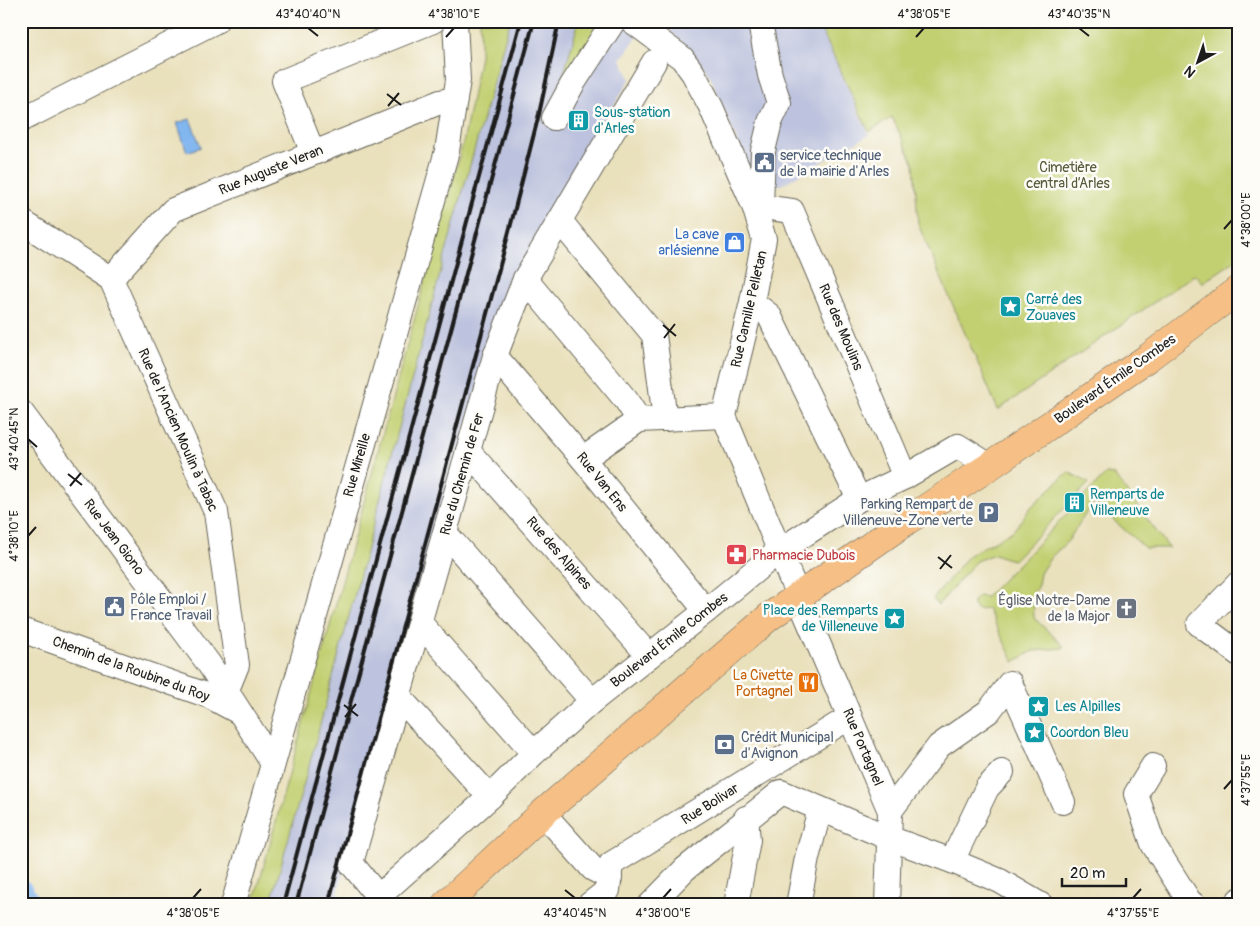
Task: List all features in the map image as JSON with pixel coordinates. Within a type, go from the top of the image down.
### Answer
[{"type":"main road","name":"Boulevard Émile Combes","points":[[445,905],[544,813],[763,622],[905,522],[1150,357],[1239,289]]},
{"type":"street","points":[[21,120],[216,21]]},
{"type":"street","points":[[312,153],[284,81],[433,21]]},
{"type":"street","name":"Rue Mireille","points":[[233,905],[272,762],[447,152],[458,80],[455,21]]},
{"type":"street","points":[[758,206],[763,151],[770,122],[779,103],[770,75],[761,28],[762,21]]},
{"type":"street","points":[[554,118],[572,85],[630,25]]},
{"type":"street","name":"Rue Camille Pelletan","points":[[630,25],[682,58],[693,73],[758,206],[764,239],[752,302],[724,416]]},
{"type":"street","name":"Rue du Chemin de Fer","points":[[382,901],[351,863],[495,356],[525,279],[654,62]]},
{"type":"street","name":"Rue Auguste Veran","points":[[111,279],[173,210],[440,102],[455,99]]},
{"type":"street","name":"Rue des Moulins","points":[[758,206],[792,211],[905,478]]},
{"type":"street","points":[[21,221],[111,279]]},
{"type":"street","points":[[560,222],[654,335],[665,418]]},
{"type":"street","name":"Rue de l'Ancien Moulin à Tabac","points":[[111,279],[216,512],[237,665],[232,702]]},
{"type":"street","points":[[525,279],[626,400],[639,420]]},
{"type":"street","points":[[752,302],[769,315],[859,498]]},
{"type":"street","name":"Rue Van Ens","points":[[495,356],[706,611]]},
{"type":"street","name":"Rue Jean Giono","points":[[21,412],[209,664],[272,762]]},
{"type":"street","points":[[582,459],[639,420],[724,416],[798,596]]},
{"type":"street","name":"Boulevard Émile Combes","points":[[382,901],[534,753],[592,701],[779,551],[859,498],[905,478],[958,446],[990,466]]},
{"type":"street","name":"Rue des Alpines","points":[[468,451],[649,656]]},
{"type":"street","points":[[445,533],[592,701]]},
{"type":"street","points":[[1239,583],[1199,624],[1239,654]]},
{"type":"street","name":"Rue Portagnel","points":[[798,596],[890,811],[887,905]]},
{"type":"street","points":[[420,623],[534,753]]},
{"type":"street","name":"Chemin de la Roubine du Roy","points":[[21,630],[209,696],[232,702]]},
{"type":"street","points":[[890,811],[939,746],[989,711],[1010,683],[1063,802]]},
{"type":"street","points":[[399,697],[490,797]]},
{"type":"street","name":"Rue Bolivar","points":[[590,905],[608,890],[611,864],[850,716]]},
{"type":"street","points":[[1153,766],[1136,794],[1153,844],[1189,901],[1194,905]]},
{"type":"street","points":[[952,861],[987,788],[1002,772]]},
{"type":"street","points":[[650,905],[685,869],[746,818],[781,792],[889,838],[1000,881],[1041,905]]},
{"type":"street","points":[[798,905],[807,858],[820,809]]},
{"type":"street","points":[[544,813],[593,869],[610,878]]},
{"type":"street","points":[[736,905],[748,840],[746,818]]},
{"type":"street","points":[[1237,905],[1239,900]]},
{"type":"shaded area","points":[[510,21],[576,21],[577,27],[565,68],[605,21],[649,21],[621,59],[630,79],[557,200],[513,280],[392,686],[335,905],[270,905],[315,744],[441,270]]},
{"type":"shaded area","points":[[658,21],[826,21],[828,26],[821,30],[869,135],[781,185],[755,185],[710,76],[693,52]]},
{"type":"green space","points":[[480,21],[510,21],[270,905],[253,905],[464,139],[480,56]]},
{"type":"green space","points":[[576,21],[604,21],[556,101],[577,27]]},
{"type":"green space","name":"Cimetière central d’Arles","points":[[828,21],[1239,21],[1239,258],[1202,283],[1195,274],[998,410],[918,224],[914,164],[892,117],[869,132],[822,31],[831,28]]},
{"type":"green space","points":[[1068,472],[1089,483],[1014,560],[995,554],[976,561],[938,605],[933,599],[969,555],[1013,531],[1032,506]]},
{"type":"green space","points":[[1106,474],[1114,475],[1169,548],[1145,548],[1093,502],[1068,541],[1051,557],[1040,573],[1038,585],[1033,594],[1034,618],[1063,645],[1063,648],[1033,651],[1014,662],[988,609],[978,610],[973,606],[973,601],[978,596],[986,597]]},
{"type":"water","points":[[190,119],[201,147],[187,152],[177,123]]},
{"type":"waterway","points":[[21,890],[31,905]]},
{"type":"railway","points":[[283,905],[521,21]]},
{"type":"railway","points":[[296,905],[534,21]]},
{"type":"railway","points":[[328,905],[510,228],[539,114],[559,21]]},
{"type":"place","name":"Sous-station d'Arles","points":[[578,120]]},
{"type":"place","name":"service technique de la mairie d'Arles","points":[[764,163]]},
{"type":"place","name":"La cave arlésienne","points":[[735,242]]},
{"type":"place","name":"Carré des Zouaves","points":[[1010,307]]},
{"type":"place","name":"Remparts de Villeneuve","points":[[1074,502]]},
{"type":"place","name":"Parking Rempart de Villeneuve-Zone verte","points":[[989,512]]},
{"type":"place","name":"Pharmacie Dubois","points":[[736,555]]},
{"type":"place","name":"Pôle Emploi / France Travail","points":[[114,607]]},
{"type":"place","name":"Église Notre-Dame de la Major","points":[[1126,608]]},
{"type":"place","name":"Place des Remparts de Villeneuve","points":[[894,618]]},
{"type":"place","name":"La Civette Portagnel","points":[[809,683]]},
{"type":"place","name":"Les Alpilles","points":[[1039,706]]},
{"type":"place","name":"Coordon Bleu","points":[[1034,732]]},
{"type":"place","name":"Crédit Municipal d'Avignon","points":[[725,745]]}]
